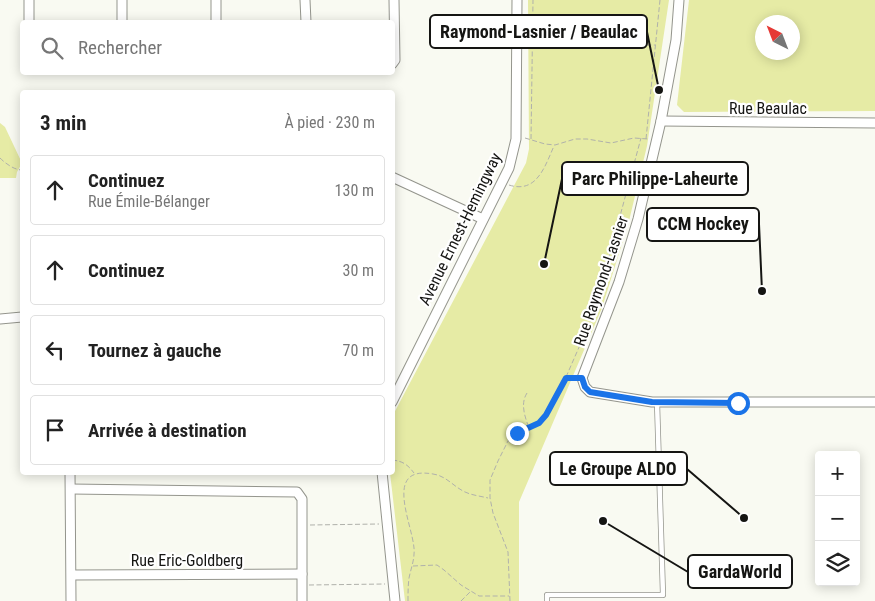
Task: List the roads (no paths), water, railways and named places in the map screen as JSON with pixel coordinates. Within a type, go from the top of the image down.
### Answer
[{"type":"street","points":[[29,0],[29,20]]},
{"type":"street","points":[[122,0],[122,20]]},
{"type":"street","points":[[216,0],[216,20]]},
{"type":"street","points":[[306,0],[306,20]]},
{"type":"street","points":[[394,0],[394,20]]},
{"type":"street","name":"Avenue Ernest-Hemingway","points":[[395,396],[509,168],[516,140],[517,0]]},
{"type":"street","name":"Rue Raymond-Lasnier","points":[[658,402],[590,392],[585,387],[582,378],[622,273],[638,219],[661,121],[676,40],[679,0]]},
{"type":"street","name":"Rue Beaulac","points":[[661,121],[875,123]]},
{"type":"street","points":[[395,178],[484,219]]},
{"type":"street","points":[[0,318],[20,317]]},
{"type":"street","points":[[658,402],[875,402]]},
{"type":"street","points":[[70,475],[71,601]]},
{"type":"street","points":[[382,475],[396,601]]},
{"type":"street","points":[[71,489],[296,492],[302,499],[302,601]]},
{"type":"street","name":"Rue Eric-Goldberg","points":[[72,575],[302,574]]},
{"type":"lane","points":[[658,402],[663,595],[659,601]]},
{"type":"lane","points":[[547,601],[547,595],[663,595]]},
{"type":"place","name":"Raymond-Lasnier / Beaulac","points":[[659,90]]},
{"type":"place","name":"Parc Philippe-Laheurte","points":[[544,264]]},
{"type":"place","name":"CCM Hockey","points":[[762,291]]},
{"type":"place","name":"Le Groupe ALDO","points":[[744,518]]},
{"type":"place","name":"GardaWorld","points":[[603,521]]}]
